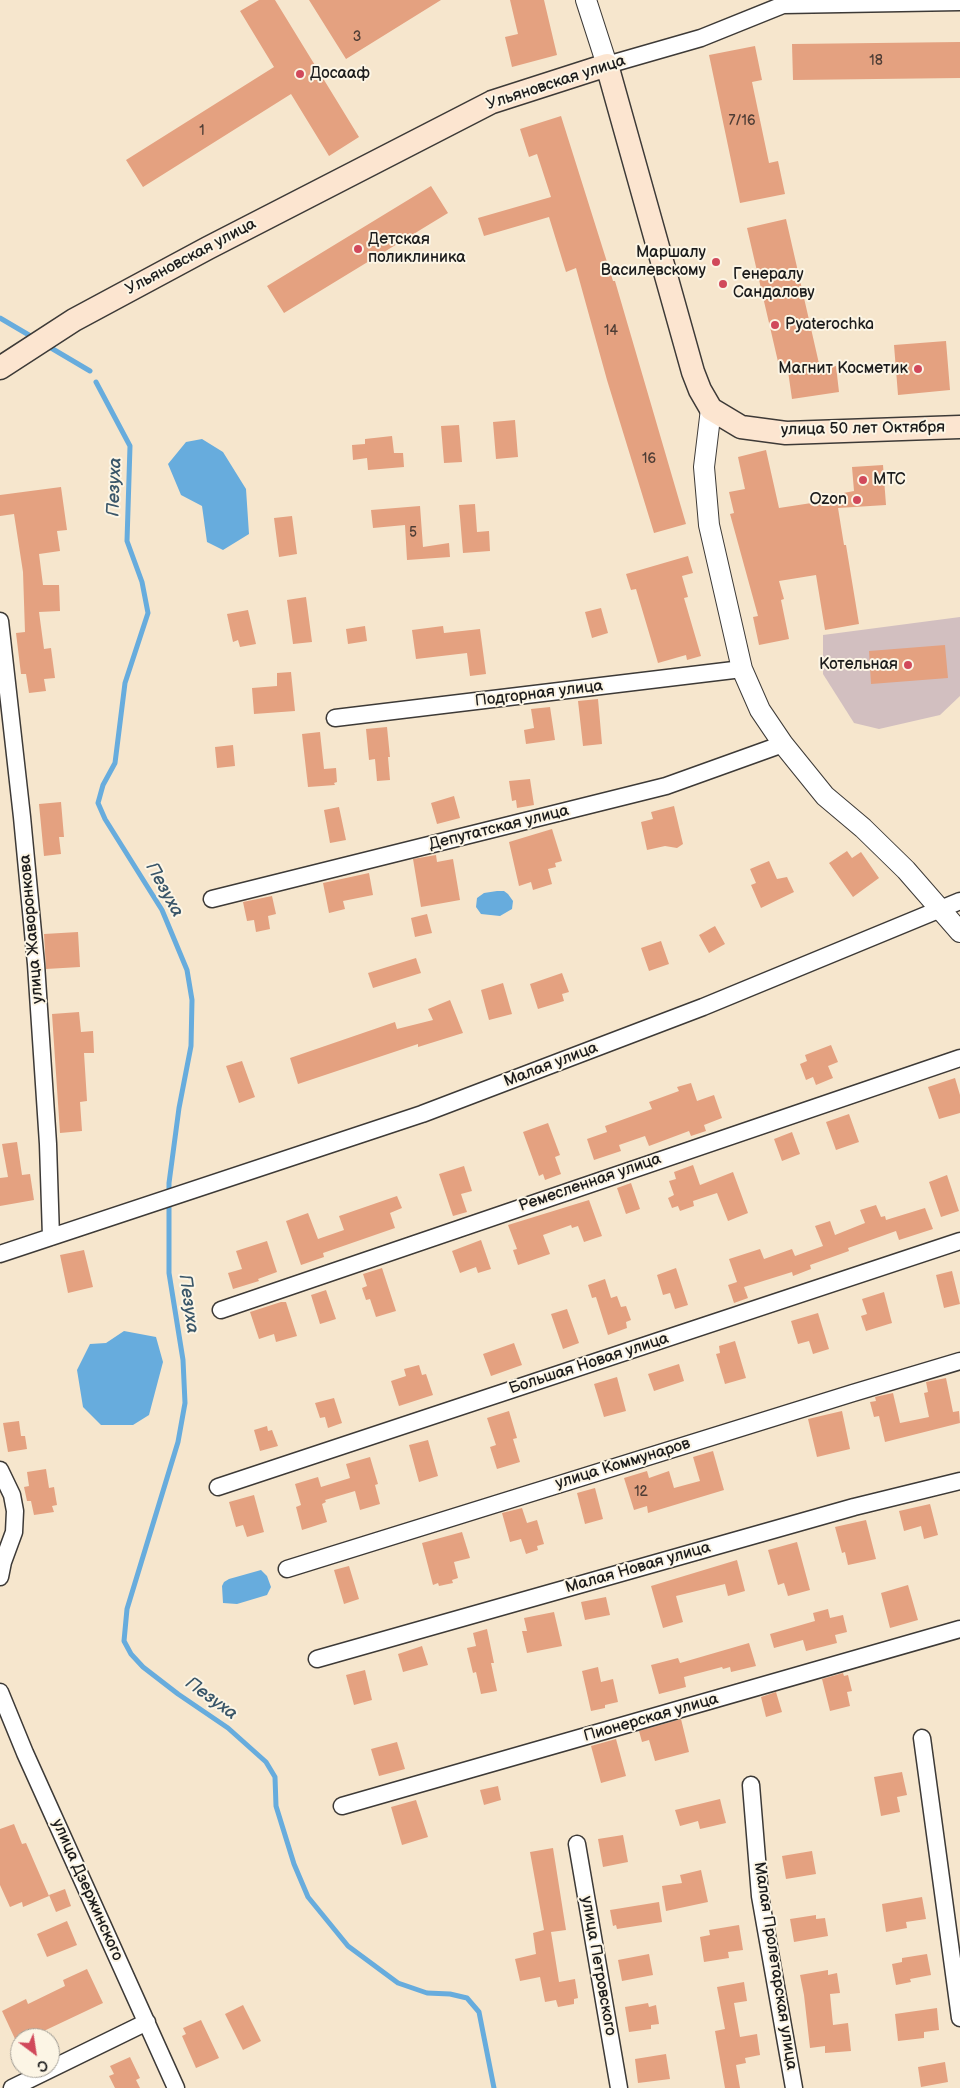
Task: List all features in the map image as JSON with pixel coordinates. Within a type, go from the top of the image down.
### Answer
[{"type":"main road","name":"Ульяновская улица","points":[[4,365],[74,320],[208,248],[492,102],[606,65]]},
{"type":"main road","points":[[606,65],[693,372],[710,409]]},
{"type":"main road","name":"улица 50 лет Октября","points":[[710,409],[740,426],[786,433],[960,427]]},
{"type":"street","points":[[586,0],[606,65]]},
{"type":"street","name":"Ульяновская улица","points":[[606,65],[701,38],[783,5],[960,2]]},
{"type":"street","points":[[710,409],[704,467],[709,525],[742,669],[760,710],[783,744],[825,796],[870,835],[906,870],[951,905],[960,932]]},
{"type":"street","name":"улица Жаворонкова","points":[[0,621],[36,964],[48,1144],[51,1237]]},
{"type":"street","name":"Подгорная улица","points":[[335,718],[742,669]]},
{"type":"street","name":"Депутатская улица","points":[[212,900],[666,786],[783,744]]},
{"type":"street","name":"Малая улица","points":[[0,1254],[153,1205],[186,1192],[422,1114],[703,1007],[951,905]]},
{"type":"street","name":"Ремесленная улица","points":[[221,1310],[960,1058]]},
{"type":"street","name":"Большая Новая улица","points":[[218,1487],[960,1241]]},
{"type":"street","name":"улица Коммунаров","points":[[287,1569],[960,1361]]},
{"type":"street","points":[[0,1470],[12,1495],[15,1511],[14,1532],[3,1562],[0,1577]]},
{"type":"street","name":"Малая Новая улица","points":[[317,1659],[845,1510],[960,1481]]},
{"type":"street","name":"Пионерская улица","points":[[342,1806],[960,1629]]},
{"type":"street","name":"улица Дзержинского","points":[[0,1692],[29,1762],[176,2088]]},
{"type":"street","points":[[922,1738],[960,2018]]},
{"type":"street","name":"Малая Пролетарская улица","points":[[751,1784],[760,1896],[794,2088]]},
{"type":"street","name":"улица Петровского","points":[[577,1844],[619,2088]]},
{"type":"street","points":[[12,2088],[147,2022]]},
{"type":"shaded area","points":[[960,617],[960,696],[940,715],[879,729],[854,723],[823,674],[823,635]]},
{"type":"water","points":[[202,439],[223,452],[246,489],[249,534],[223,550],[207,542],[202,506],[181,495],[168,464],[186,442]]},
{"type":"water","points":[[504,891],[508,894],[513,901],[512,909],[500,916],[481,914],[476,907],[477,898],[484,893]]},
{"type":"water","points":[[124,1331],[156,1337],[163,1362],[149,1415],[133,1425],[101,1425],[83,1407],[77,1370],[90,1344],[106,1343]]},
{"type":"water","points":[[261,1570],[267,1576],[271,1587],[267,1595],[237,1604],[223,1603],[222,1586],[224,1582]]},
{"type":"building","points":[[259,0],[275,0],[359,137],[329,156],[291,94],[143,187],[126,160],[274,67],[240,11]]},
{"type":"building","name":"Досааф","points":[[309,0],[441,0],[346,59]]},
{"type":"building","points":[[510,0],[544,0],[557,55],[512,67],[505,37],[518,34]]},
{"type":"building","points":[[960,42],[960,78],[793,80],[792,44]]},
{"type":"building","points":[[755,46],[762,80],[752,82],[769,163],[778,161],[785,194],[740,203],[709,55]]},
{"type":"building","points":[[561,116],[613,281],[615,281],[686,524],[654,533],[607,380],[576,268],[566,272],[549,217],[484,236],[478,218],[551,197],[537,154],[529,157],[520,129]]},
{"type":"building","name":"Детская поликлиника","points":[[431,186],[448,213],[284,313],[267,286]]},
{"type":"building","points":[[786,219],[820,368],[836,366],[839,392],[792,399],[787,364],[779,366],[747,228]]},
{"type":"building","points":[[946,341],[950,390],[898,395],[894,345]]},
{"type":"building","points":[[515,420],[518,457],[496,459],[493,422]]},
{"type":"building","points":[[459,425],[462,462],[444,463],[441,426]]},
{"type":"building","points":[[392,436],[394,453],[403,453],[404,467],[368,470],[367,458],[353,460],[352,445],[365,444],[365,439]]},
{"type":"building","points":[[766,450],[779,508],[818,502],[817,498],[854,491],[852,467],[883,465],[886,505],[838,508],[859,624],[825,630],[816,575],[779,581],[784,599],[781,600],[789,639],[759,645],[753,617],[758,616],[730,514],[734,513],[729,492],[745,489],[738,457]]},
{"type":"building","points":[[61,487],[67,530],[57,531],[60,551],[39,554],[43,585],[59,585],[60,611],[39,612],[44,649],[51,648],[55,678],[44,679],[46,691],[29,693],[26,674],[21,674],[16,633],[25,632],[23,572],[14,514],[0,516],[0,495]]},
{"type":"building","points":[[475,504],[477,532],[489,531],[490,551],[463,553],[459,505]]},
{"type":"building","points":[[420,506],[423,547],[449,543],[450,557],[407,560],[405,525],[373,528],[371,510]]},
{"type":"building","points":[[292,516],[297,554],[279,557],[274,518]]},
{"type":"building","points":[[688,556],[693,573],[682,576],[688,597],[684,598],[701,656],[687,660],[686,655],[658,663],[636,589],[631,590],[626,574]]},
{"type":"building","points":[[306,597],[312,642],[293,644],[287,600]]},
{"type":"building","points":[[601,608],[608,633],[592,638],[585,612]]},
{"type":"building","points":[[248,610],[256,644],[240,647],[238,640],[233,642],[227,614]]},
{"type":"building","points":[[365,626],[367,641],[348,644],[346,629]]},
{"type":"building","points":[[443,626],[444,633],[480,629],[486,674],[470,676],[467,653],[416,659],[412,630]]},
{"type":"building","name":"Котельная","points":[[945,645],[948,678],[871,684],[869,651]]},
{"type":"building","points":[[291,672],[295,711],[254,714],[252,688],[277,686],[277,673]]},
{"type":"building","points":[[598,699],[602,744],[583,746],[578,701]]},
{"type":"building","points":[[550,707],[555,740],[526,744],[524,730],[534,728],[531,709]]},
{"type":"building","points":[[387,727],[390,780],[377,781],[375,759],[369,760],[366,729]]},
{"type":"building","points":[[320,732],[324,769],[336,768],[337,782],[334,783],[335,785],[308,787],[302,734]]},
{"type":"building","points":[[233,745],[235,766],[217,768],[215,747]]},
{"type":"building","points":[[530,779],[534,805],[517,808],[516,800],[512,801],[509,781]]},
{"type":"building","points":[[454,796],[460,818],[437,824],[431,803]]},
{"type":"building","points":[[61,802],[64,837],[59,837],[61,854],[44,856],[39,804]]},
{"type":"building","points":[[674,806],[683,844],[677,848],[665,846],[647,850],[641,822],[653,819],[651,812]]},
{"type":"building","points":[[339,807],[346,840],[330,843],[324,810]]},
{"type":"building","points":[[552,829],[562,861],[555,863],[556,867],[548,869],[552,884],[533,890],[531,882],[519,886],[509,842]]},
{"type":"building","points":[[847,851],[852,858],[861,852],[879,878],[853,897],[829,863]]},
{"type":"building","points":[[436,855],[437,862],[453,859],[460,900],[421,907],[413,859]]},
{"type":"building","points":[[769,861],[777,879],[787,877],[794,892],[761,908],[751,885],[756,883],[750,869]]},
{"type":"building","points":[[369,873],[373,895],[343,901],[345,909],[329,913],[323,883]]},
{"type":"building","points":[[272,896],[276,914],[268,916],[270,929],[256,932],[254,920],[247,921],[243,902]]},
{"type":"building","points":[[427,914],[432,933],[415,937],[411,918]]},
{"type":"building","points":[[715,926],[725,944],[709,953],[699,935]]},
{"type":"building","points":[[78,932],[80,967],[46,969],[44,934]]},
{"type":"building","points":[[661,941],[669,964],[649,971],[641,948]]},
{"type":"building","points":[[416,958],[421,973],[373,988],[368,973]]},
{"type":"building","points":[[562,973],[569,992],[562,994],[564,1001],[538,1009],[530,984]]},
{"type":"building","points":[[503,983],[512,1014],[489,1020],[481,990]]},
{"type":"building","points":[[450,1000],[463,1033],[418,1047],[418,1044],[298,1084],[290,1058],[395,1022],[397,1029],[433,1020],[428,1009]]},
{"type":"building","points":[[79,1012],[81,1032],[93,1031],[94,1053],[84,1053],[87,1101],[80,1102],[82,1131],[60,1133],[52,1014]]},
{"type":"building","points":[[831,1045],[838,1062],[828,1066],[833,1078],[816,1085],[813,1077],[806,1080],[800,1064],[807,1061],[805,1055]]},
{"type":"building","points":[[242,1061],[255,1097],[239,1103],[226,1066]]},
{"type":"building","points":[[955,1078],[960,1095],[960,1113],[939,1119],[928,1087]]},
{"type":"building","points":[[691,1083],[697,1101],[714,1095],[722,1118],[704,1125],[706,1131],[691,1136],[689,1131],[649,1146],[645,1136],[619,1145],[621,1151],[594,1160],[587,1139],[607,1132],[605,1126],[652,1109],[649,1102],[679,1091],[677,1087]]},
{"type":"building","points":[[849,1114],[859,1142],[836,1150],[826,1122]]},
{"type":"building","points":[[548,1123],[560,1155],[555,1157],[561,1174],[545,1180],[543,1174],[539,1176],[523,1132]]},
{"type":"building","points":[[792,1132],[800,1154],[782,1161],[774,1139]]},
{"type":"building","points":[[17,1142],[22,1175],[30,1174],[34,1200],[0,1206],[0,1178],[8,1177],[2,1144]]},
{"type":"building","points":[[693,1165],[700,1185],[733,1172],[748,1213],[728,1221],[717,1193],[693,1201],[694,1206],[680,1211],[678,1206],[672,1208],[668,1198],[674,1195],[669,1181],[676,1179],[674,1172]]},
{"type":"building","points":[[464,1166],[472,1191],[461,1194],[467,1212],[453,1216],[439,1174]]},
{"type":"building","points":[[947,1175],[959,1211],[941,1217],[929,1182]]},
{"type":"building","points":[[631,1183],[640,1209],[626,1214],[617,1188]]},
{"type":"building","points":[[397,1196],[402,1208],[390,1213],[395,1228],[323,1253],[324,1257],[301,1265],[286,1221],[308,1213],[318,1239],[344,1230],[339,1216]]},
{"type":"building","points":[[589,1200],[602,1236],[584,1242],[578,1226],[572,1228],[571,1225],[543,1235],[550,1254],[518,1265],[513,1250],[517,1249],[508,1225]]},
{"type":"building","points":[[876,1205],[881,1217],[885,1216],[886,1220],[925,1208],[933,1229],[899,1240],[896,1231],[848,1248],[849,1251],[810,1265],[811,1269],[793,1276],[792,1272],[744,1287],[748,1298],[734,1303],[728,1285],[737,1282],[729,1259],[760,1249],[764,1259],[792,1249],[795,1256],[823,1246],[815,1226],[830,1221],[835,1235],[865,1223],[860,1210]]},
{"type":"building","points":[[481,1240],[491,1269],[478,1273],[476,1267],[460,1273],[452,1251]]},
{"type":"building","points":[[267,1241],[277,1272],[258,1279],[259,1281],[233,1289],[228,1273],[242,1269],[236,1251]]},
{"type":"building","points":[[84,1250],[93,1287],[68,1293],[60,1255]]},
{"type":"building","points":[[382,1268],[396,1311],[376,1317],[370,1299],[366,1300],[362,1288],[367,1286],[363,1274]]},
{"type":"building","points":[[676,1268],[688,1305],[675,1309],[670,1293],[663,1295],[657,1275]]},
{"type":"building","points":[[952,1271],[960,1304],[944,1308],[936,1275]]},
{"type":"building","points":[[605,1279],[611,1298],[617,1296],[621,1307],[626,1306],[631,1320],[626,1322],[627,1328],[608,1335],[596,1297],[592,1298],[588,1285]]},
{"type":"building","points":[[326,1290],[336,1319],[320,1324],[311,1295]]},
{"type":"building","points":[[884,1292],[892,1323],[866,1331],[861,1316],[867,1314],[862,1299]]},
{"type":"building","points":[[286,1302],[297,1336],[276,1342],[274,1334],[259,1339],[250,1312]]},
{"type":"building","points":[[567,1309],[579,1343],[563,1349],[551,1314]]},
{"type":"building","points":[[818,1313],[829,1349],[813,1354],[809,1341],[798,1344],[791,1321]]},
{"type":"building","points":[[735,1341],[746,1378],[725,1384],[716,1354],[720,1353],[719,1346]]},
{"type":"building","points":[[514,1343],[522,1365],[491,1376],[483,1354]]},
{"type":"building","points":[[679,1364],[684,1381],[654,1391],[648,1374]]},
{"type":"building","points":[[419,1365],[422,1375],[426,1374],[433,1395],[399,1406],[391,1381],[406,1376],[404,1369]]},
{"type":"building","points":[[617,1377],[626,1411],[604,1417],[594,1384]]},
{"type":"building","points":[[946,1378],[953,1412],[959,1411],[960,1423],[885,1442],[879,1416],[874,1417],[870,1402],[876,1401],[875,1397],[893,1393],[900,1423],[929,1417],[924,1393],[928,1392],[926,1382]]},
{"type":"building","points":[[334,1398],[342,1423],[328,1428],[325,1417],[320,1418],[315,1403]]},
{"type":"building","points":[[509,1411],[517,1438],[513,1439],[520,1462],[497,1469],[490,1447],[496,1445],[487,1418]]},
{"type":"building","points":[[842,1411],[850,1449],[817,1457],[808,1419]]},
{"type":"building","points":[[19,1421],[21,1436],[25,1436],[27,1449],[8,1452],[3,1423]]},
{"type":"building","points":[[267,1426],[268,1431],[272,1430],[278,1446],[260,1451],[254,1430]]},
{"type":"building","points":[[428,1440],[438,1476],[419,1482],[409,1445]]},
{"type":"building","points":[[713,1451],[724,1490],[648,1513],[647,1506],[634,1510],[624,1478],[647,1471],[649,1478],[669,1471],[674,1488],[700,1481],[693,1457]]},
{"type":"building","points":[[370,1457],[378,1484],[375,1485],[380,1504],[360,1510],[355,1491],[325,1500],[326,1502],[322,1504],[327,1522],[302,1530],[296,1507],[301,1505],[295,1484],[318,1477],[321,1487],[350,1478],[346,1464]]},
{"type":"building","points":[[46,1469],[49,1488],[54,1487],[57,1505],[52,1506],[54,1512],[34,1515],[31,1501],[27,1501],[24,1487],[29,1486],[27,1472]]},
{"type":"building","points":[[595,1488],[603,1519],[585,1524],[577,1493]]},
{"type":"building","points":[[254,1495],[264,1532],[247,1537],[243,1525],[236,1527],[229,1502]]},
{"type":"building","points":[[930,1504],[938,1535],[924,1539],[921,1526],[904,1531],[899,1511]]},
{"type":"building","points":[[522,1508],[527,1523],[537,1520],[544,1544],[537,1546],[538,1550],[526,1554],[521,1539],[510,1542],[502,1513]]},
{"type":"building","points":[[866,1520],[876,1559],[848,1565],[845,1552],[842,1553],[835,1527]]},
{"type":"building","points":[[462,1532],[470,1558],[454,1562],[458,1578],[452,1580],[453,1583],[439,1586],[438,1583],[433,1585],[422,1543]]},
{"type":"building","points":[[797,1542],[810,1590],[788,1596],[784,1583],[778,1585],[768,1550]]},
{"type":"building","points":[[737,1560],[745,1591],[728,1596],[725,1584],[676,1596],[683,1622],[663,1628],[651,1586]]},
{"type":"building","points":[[349,1566],[359,1599],[344,1604],[334,1570]]},
{"type":"building","points":[[908,1585],[918,1620],[890,1628],[881,1593]]},
{"type":"building","points":[[606,1597],[610,1615],[585,1620],[581,1602]]},
{"type":"building","points":[[828,1609],[830,1618],[843,1615],[847,1632],[835,1635],[837,1643],[806,1651],[803,1640],[774,1648],[770,1634],[815,1621],[813,1613]]},
{"type":"building","points":[[554,1612],[562,1646],[527,1653],[522,1631],[527,1631],[524,1618]]},
{"type":"building","points":[[487,1629],[497,1691],[481,1694],[476,1672],[473,1673],[467,1648],[476,1646],[473,1633]]},
{"type":"building","points":[[749,1643],[756,1666],[731,1672],[730,1667],[723,1669],[722,1667],[684,1677],[686,1687],[659,1694],[651,1665],[678,1658],[680,1663]]},
{"type":"building","points":[[422,1646],[428,1665],[403,1672],[398,1654]]},
{"type":"building","points":[[598,1667],[601,1682],[613,1679],[618,1702],[605,1705],[605,1708],[591,1711],[582,1671]]},
{"type":"building","points":[[365,1670],[372,1700],[354,1705],[346,1675]]},
{"type":"building","points":[[843,1673],[844,1676],[848,1675],[852,1691],[847,1692],[850,1706],[830,1711],[822,1679]]},
{"type":"building","points":[[776,1692],[782,1712],[766,1717],[761,1697]]},
{"type":"building","points":[[681,1719],[689,1752],[655,1761],[649,1740],[642,1742],[639,1731]]},
{"type":"building","points":[[616,1739],[626,1776],[601,1783],[591,1746]]},
{"type":"building","points":[[397,1742],[405,1769],[379,1776],[371,1749]]},
{"type":"building","points":[[902,1772],[907,1795],[897,1797],[900,1812],[881,1816],[874,1777]]},
{"type":"building","points":[[498,1786],[501,1800],[484,1805],[480,1790]]},
{"type":"building","points":[[720,1799],[726,1823],[700,1829],[698,1821],[680,1826],[675,1810]]},
{"type":"building","points":[[416,1800],[428,1837],[402,1845],[391,1807]]},
{"type":"building","points":[[14,1824],[22,1844],[26,1843],[49,1896],[23,1907],[22,1902],[10,1907],[0,1885],[0,1829]]},
{"type":"building","points":[[623,1835],[628,1862],[603,1867],[598,1839]]},
{"type":"building","points":[[553,1848],[566,1930],[551,1932],[559,1982],[575,1979],[578,1998],[574,1999],[574,2004],[558,2007],[556,2000],[545,2002],[540,1977],[520,1981],[515,1959],[536,1954],[533,1933],[544,1930],[530,1852]]},
{"type":"building","points":[[812,1851],[816,1874],[786,1879],[782,1856]]},
{"type":"building","points":[[701,1870],[708,1902],[666,1911],[662,1886],[682,1883],[680,1875]]},
{"type":"building","points":[[65,1889],[71,1906],[56,1912],[49,1895]]},
{"type":"building","points":[[922,1897],[926,1919],[906,1922],[907,1928],[886,1932],[882,1904]]},
{"type":"building","points":[[659,1902],[662,1922],[617,1929],[616,1925],[613,1926],[610,1910]]},
{"type":"building","points":[[816,1915],[816,1919],[825,1918],[828,1936],[794,1942],[790,1919]]},
{"type":"building","points":[[67,1921],[77,1945],[47,1957],[37,1934]]},
{"type":"building","points":[[739,1925],[743,1950],[728,1952],[729,1958],[704,1962],[700,1937],[710,1935],[709,1930]]},
{"type":"building","points":[[649,1954],[653,1975],[622,1981],[618,1960]]},
{"type":"building","points":[[927,1954],[931,1975],[910,1979],[911,1982],[896,1985],[892,1964],[902,1962],[902,1958]]},
{"type":"building","points":[[87,1969],[103,2003],[50,2028],[10,2028],[2,2011],[26,1999],[28,2004],[65,1986],[63,1980]]},
{"type":"building","points":[[828,1970],[828,1975],[837,1973],[840,1993],[830,1994],[833,2025],[848,2023],[851,2051],[825,2053],[825,2046],[810,2048],[800,1975]]},
{"type":"building","points":[[744,1982],[747,2001],[734,2003],[740,2037],[757,2034],[760,2055],[745,2058],[746,2063],[736,2065],[740,2088],[725,2088],[715,2031],[725,2029],[717,1987]]},
{"type":"building","points":[[648,2003],[649,2007],[656,2005],[659,2024],[651,2025],[651,2029],[629,2032],[625,2007]]},
{"type":"building","points":[[243,2005],[261,2041],[243,2050],[225,2014]]},
{"type":"building","points":[[937,2008],[939,2030],[924,2032],[924,2038],[898,2041],[895,2014]]},
{"type":"building","points":[[201,2020],[219,2058],[196,2068],[182,2036],[186,2034],[183,2028]]},
{"type":"building","points":[[666,2054],[670,2079],[638,2083],[635,2059]]},
{"type":"building","points":[[130,2057],[140,2078],[136,2080],[140,2088],[115,2088],[109,2076],[114,2074],[110,2066]]},
{"type":"building","points":[[945,2062],[948,2082],[921,2087],[918,2067]]},
{"type":"waterway","name":"Пезуха","points":[[0,318],[34,338]]},
{"type":"waterway","name":"Пезуха","points":[[46,345],[90,371]]},
{"type":"waterway","name":"Пезуха","points":[[96,382],[130,446],[127,541],[142,582],[148,613],[125,683],[115,763],[103,785],[98,803],[105,819],[162,910],[187,970],[192,1000],[191,1046],[179,1108],[169,1183],[169,1273],[183,1360],[185,1403],[178,1442],[127,1609],[124,1641],[131,1654],[143,1667],[178,1694],[228,1728],[266,1762],[275,1777],[276,1806],[294,1864],[308,1897],[348,1946],[398,1983],[427,1993],[450,1994],[467,1998],[479,2012],[494,2088]]},
{"type":"place","name":"Досааф","points":[[300,74]]},
{"type":"place","name":"Детская поликлиника","points":[[358,249]]},
{"type":"place","name":"Маршалу Василевскому","points":[[716,262]]},
{"type":"place","name":"Генералу Сандалову","points":[[723,284]]},
{"type":"place","name":"Pyaterochka","points":[[775,325]]},
{"type":"place","name":"Магнит Косметик","points":[[918,369]]},
{"type":"place","name":"МТС","points":[[863,480]]},
{"type":"place","name":"Ozon","points":[[857,500]]},
{"type":"place","name":"Котельная","points":[[908,665]]}]
